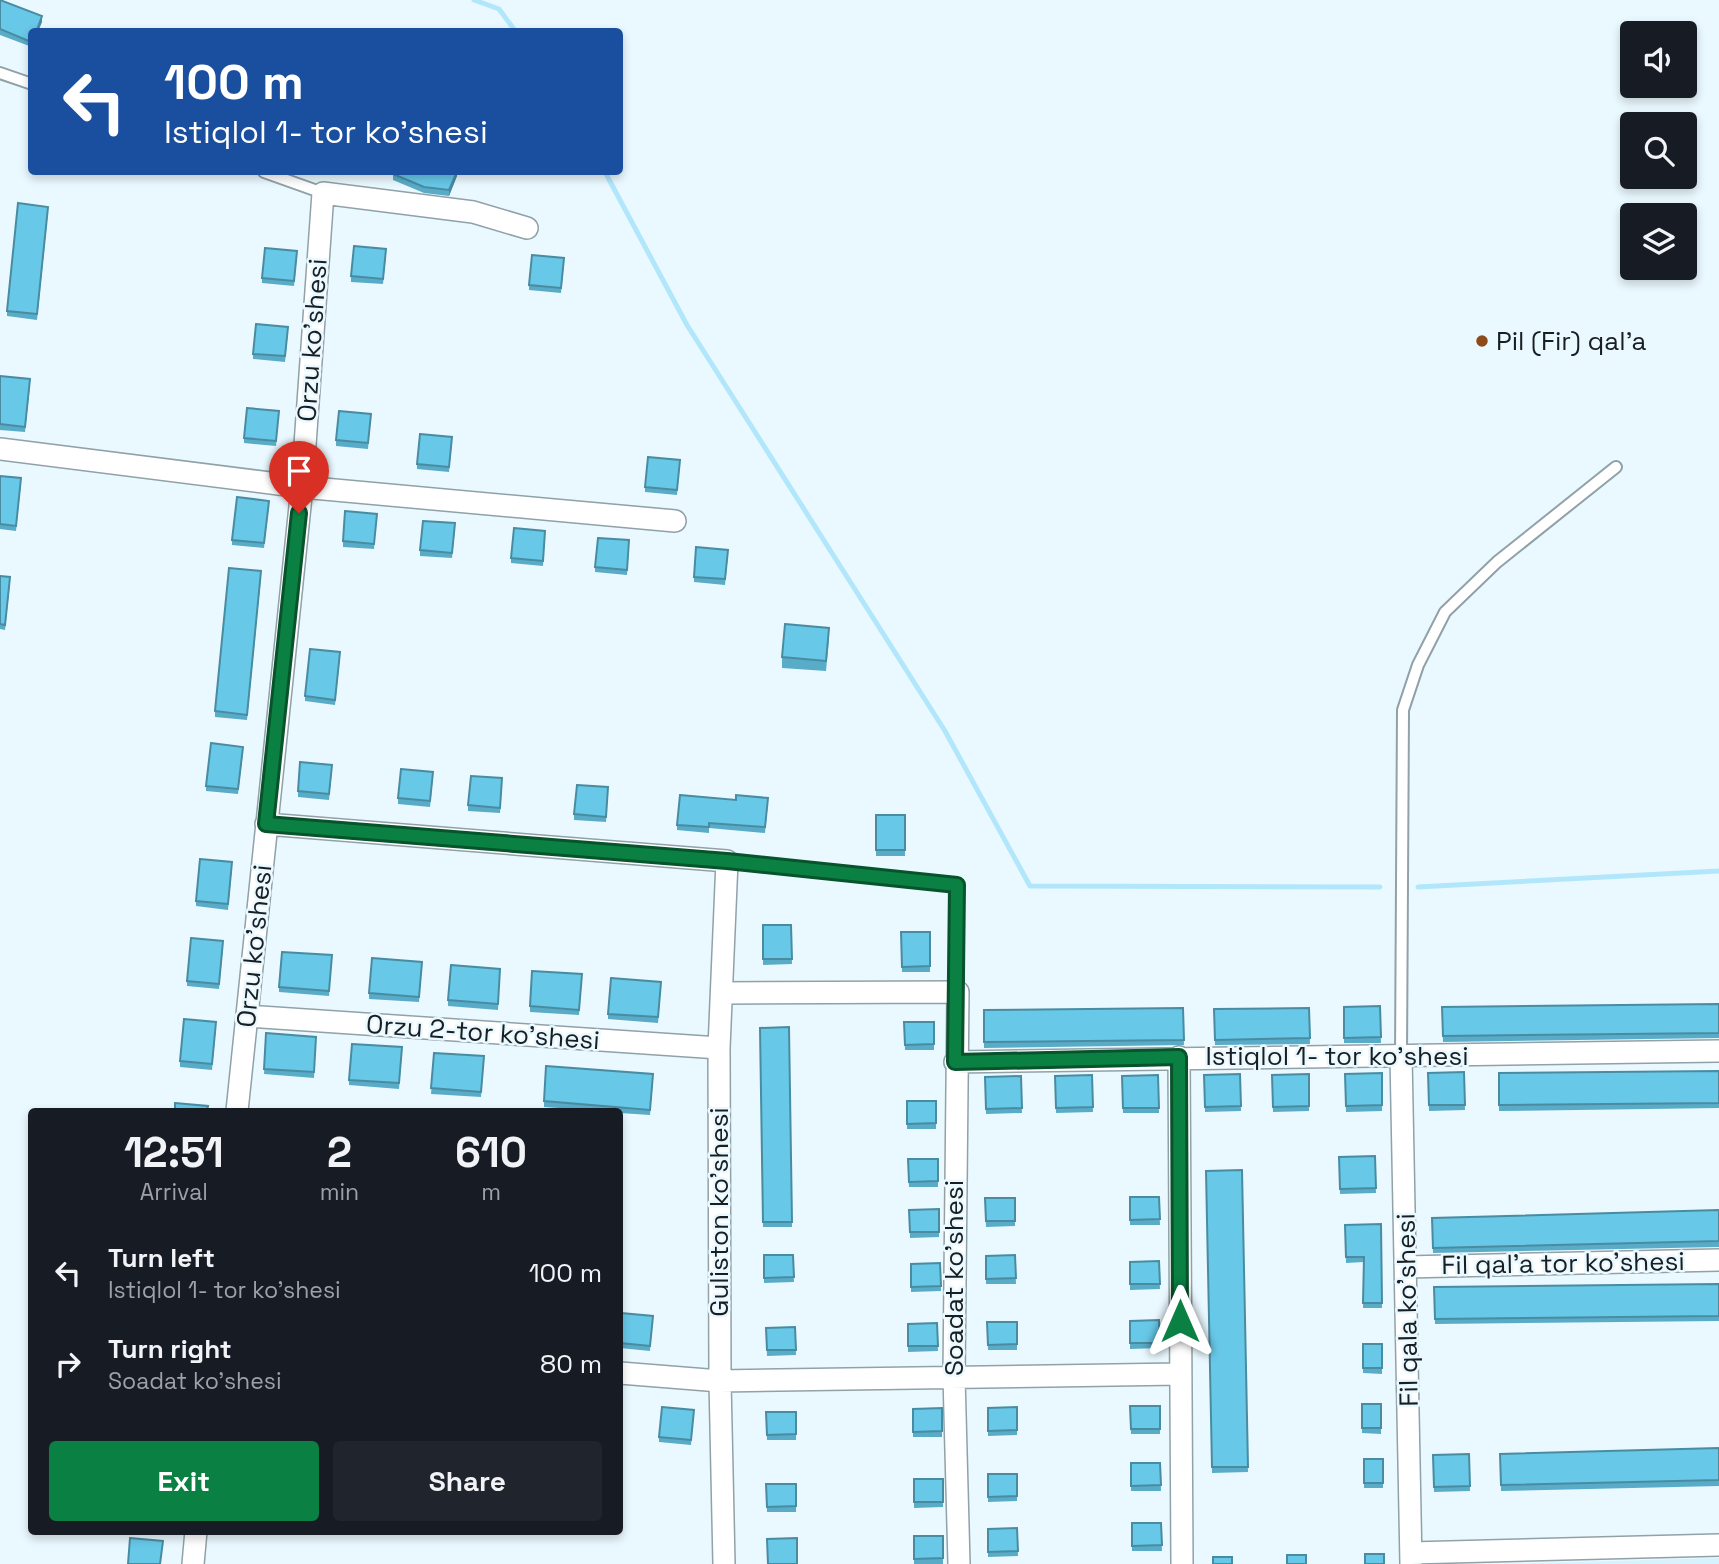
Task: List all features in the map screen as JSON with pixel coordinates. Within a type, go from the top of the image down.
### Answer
[{"type":"street","points":[[323,193],[473,212],[527,228]]},
{"type":"street","name":"Orzu ko'shesi","points":[[237,1108],[302,487],[323,193]]},
{"type":"street","points":[[0,449],[302,487],[675,521]]},
{"type":"street","points":[[266,824],[727,861]]},
{"type":"street","name":"Guliston ko'shesi","points":[[724,1564],[720,1381],[719,1048],[727,861]]},
{"type":"street","points":[[722,993],[958,992]]},
{"type":"street","name":"Soadat ko'shesi","points":[[958,992],[955,1062],[954,1376],[958,1564]]},
{"type":"street","name":"Orzu 2-tor ko'shesi","points":[[247,1016],[719,1048]]},
{"type":"street","name":"Istiqlol 1- tor ko'shesi","points":[[955,1062],[1719,1051]]},
{"type":"street","name":"Fil qala ko'shesi","points":[[1401,1056],[1411,1558]]},
{"type":"street","points":[[1179,1057],[1182,1564]]},
{"type":"street","name":"Fil qal'a tor ko'shesi","points":[[1406,1267],[1719,1260]]},
{"type":"street","points":[[623,1373],[720,1381],[1180,1374]]},
{"type":"street","points":[[193,1564],[196,1535]]},
{"type":"street","points":[[1411,1558],[1719,1545]]},
{"type":"lane","points":[[0,73],[28,83]]},
{"type":"lane","points":[[272,175],[323,193]]},
{"type":"lane","points":[[1401,1056],[1404,710],[1418,665],[1445,612],[1497,562],[1616,467]]},
{"type":"lane","points":[[727,861],[957,885],[958,992]]},
{"type":"shaded area","points":[[1719,1558],[1719,1564],[1505,1564]]},
{"type":"building","points":[[0,0],[42,16],[38,28],[28,28],[28,41],[0,29]]},
{"type":"building","points":[[395,175],[456,175],[449,190],[424,187]]},
{"type":"building","points":[[18,203],[48,207],[37,314],[7,311]]},
{"type":"building","points":[[354,246],[386,249],[383,279],[351,276]]},
{"type":"building","points":[[265,248],[297,251],[294,281],[262,278]]},
{"type":"building","points":[[532,255],[564,258],[561,288],[529,285]]},
{"type":"building","points":[[256,324],[288,327],[285,356],[253,354]]},
{"type":"building","points":[[0,376],[30,379],[25,427],[0,424]]},
{"type":"building","points":[[247,408],[279,411],[276,441],[244,438]]},
{"type":"building","points":[[339,411],[371,414],[368,443],[336,440]]},
{"type":"building","points":[[420,434],[452,437],[449,467],[417,464]]},
{"type":"building","points":[[648,457],[680,460],[677,490],[645,487]]},
{"type":"building","points":[[0,476],[21,478],[16,526],[0,524]]},
{"type":"building","points":[[237,497],[269,501],[264,543],[232,540]]},
{"type":"building","points":[[345,511],[377,514],[374,544],[343,541]]},
{"type":"building","points":[[423,521],[455,523],[452,553],[420,550]]},
{"type":"building","points":[[514,528],[545,531],[543,561],[511,558]]},
{"type":"building","points":[[598,538],[629,540],[627,570],[595,567]]},
{"type":"building","points":[[696,547],[728,550],[725,579],[694,577]]},
{"type":"building","points":[[229,568],[261,571],[247,715],[215,711]]},
{"type":"building","points":[[0,576],[10,577],[5,625],[0,624]]},
{"type":"building","points":[[785,624],[829,628],[826,661],[782,657]]},
{"type":"building","points":[[310,649],[340,652],[335,700],[305,696]]},
{"type":"building","points":[[211,743],[243,747],[238,789],[206,786]]},
{"type":"building","points":[[300,762],[332,765],[329,794],[298,791]]},
{"type":"building","points":[[401,769],[433,772],[430,801],[398,798]]},
{"type":"building","points":[[471,776],[502,778],[500,808],[468,805]]},
{"type":"building","points":[[577,785],[608,787],[606,817],[574,814]]},
{"type":"building","points":[[680,795],[736,800],[736,795],[768,798],[765,827],[709,823],[709,827],[677,825]]},
{"type":"building","points":[[876,815],[905,815],[905,850],[876,850]]},
{"type":"building","points":[[200,859],[232,862],[228,904],[196,901]]},
{"type":"building","points":[[763,925],[791,925],[792,959],[763,959]]},
{"type":"building","points":[[901,932],[930,932],[930,966],[902,967]]},
{"type":"building","points":[[191,938],[223,941],[219,984],[187,981]]},
{"type":"building","points":[[282,952],[332,955],[329,991],[279,987]]},
{"type":"building","points":[[372,958],[422,962],[419,997],[369,993]]},
{"type":"building","points":[[451,965],[500,969],[498,1004],[448,1000]]},
{"type":"building","points":[[532,971],[582,974],[579,1010],[530,1006]]},
{"type":"building","points":[[611,978],[661,982],[658,1017],[608,1014]]},
{"type":"building","points":[[1719,1004],[1719,1033],[1443,1036],[1442,1007]]},
{"type":"building","points":[[1380,1006],[1381,1037],[1344,1038],[1344,1007]]},
{"type":"building","points":[[1183,1008],[1184,1040],[984,1042],[984,1010]]},
{"type":"building","points":[[1309,1008],[1310,1038],[1215,1040],[1214,1009]]},
{"type":"building","points":[[184,1019],[216,1022],[212,1064],[180,1061]]},
{"type":"building","points":[[904,1022],[934,1022],[934,1044],[905,1045]]},
{"type":"building","points":[[789,1027],[792,1222],[763,1222],[760,1028]]},
{"type":"building","points":[[266,1033],[316,1037],[314,1072],[264,1069]]},
{"type":"building","points":[[352,1044],[402,1047],[399,1083],[349,1080]]},
{"type":"building","points":[[434,1053],[484,1056],[481,1092],[431,1088]]},
{"type":"building","points":[[546,1066],[653,1074],[650,1110],[544,1101]]},
{"type":"building","points":[[1719,1071],[1719,1103],[1499,1105],[1499,1073]]},
{"type":"building","points":[[1464,1072],[1465,1105],[1429,1105],[1428,1073]]},
{"type":"building","points":[[1382,1073],[1382,1105],[1346,1106],[1345,1074]]},
{"type":"building","points":[[1240,1074],[1241,1106],[1205,1107],[1204,1075]]},
{"type":"building","points":[[1309,1074],[1309,1106],[1273,1107],[1272,1075]]},
{"type":"building","points":[[1092,1075],[1093,1107],[1056,1108],[1055,1076]]},
{"type":"building","points":[[1158,1075],[1159,1108],[1123,1108],[1122,1076]]},
{"type":"building","points":[[1021,1076],[1022,1108],[986,1109],[985,1077]]},
{"type":"building","points":[[907,1101],[936,1101],[936,1123],[907,1124]]},
{"type":"building","points":[[175,1103],[208,1106],[208,1108],[175,1108]]},
{"type":"building","points":[[1375,1156],[1376,1188],[1340,1189],[1339,1157]]},
{"type":"building","points":[[908,1159],[938,1159],[938,1181],[909,1182]]},
{"type":"building","points":[[1242,1170],[1248,1467],[1212,1467],[1206,1171]]},
{"type":"building","points":[[1130,1197],[1159,1197],[1160,1219],[1130,1220]]},
{"type":"building","points":[[985,1198],[1015,1198],[1015,1221],[986,1221]]},
{"type":"building","points":[[939,1209],[939,1232],[910,1232],[909,1210]]},
{"type":"building","points":[[1719,1210],[1719,1241],[1433,1248],[1432,1218]]},
{"type":"building","points":[[1381,1224],[1382,1303],[1363,1303],[1364,1257],[1346,1257],[1345,1225]]},
{"type":"building","points":[[764,1255],[793,1255],[794,1277],[764,1278]]},
{"type":"building","points":[[1015,1255],[1016,1278],[986,1279],[986,1256]]},
{"type":"building","points":[[1159,1261],[1160,1284],[1130,1284],[1130,1262]]},
{"type":"building","points":[[940,1263],[941,1286],[911,1287],[911,1264]]},
{"type":"building","points":[[1719,1284],[1719,1316],[1435,1319],[1434,1287]]},
{"type":"building","points":[[623,1313],[653,1316],[650,1346],[623,1343]]},
{"type":"building","points":[[1159,1320],[1160,1343],[1130,1343],[1130,1321]]},
{"type":"building","points":[[987,1322],[1017,1322],[1017,1344],[988,1345]]},
{"type":"building","points":[[937,1323],[938,1346],[908,1346],[908,1324]]},
{"type":"building","points":[[795,1327],[796,1350],[767,1350],[766,1328]]},
{"type":"building","points":[[1363,1344],[1382,1344],[1382,1368],[1363,1368]]},
{"type":"building","points":[[1362,1404],[1381,1404],[1381,1428],[1362,1428]]},
{"type":"building","points":[[1130,1406],[1160,1406],[1160,1429],[1131,1429]]},
{"type":"building","points":[[662,1407],[694,1410],[691,1440],[659,1437]]},
{"type":"building","points":[[1017,1407],[1017,1430],[988,1431],[988,1408]]},
{"type":"building","points":[[942,1408],[942,1431],[913,1432],[913,1409]]},
{"type":"building","points":[[766,1412],[796,1412],[796,1434],[767,1435]]},
{"type":"building","points":[[1719,1448],[1719,1480],[1501,1485],[1500,1454]]},
{"type":"building","points":[[1469,1454],[1470,1486],[1434,1487],[1433,1455]]},
{"type":"building","points":[[1364,1459],[1383,1459],[1383,1483],[1364,1483]]},
{"type":"building","points":[[1131,1463],[1160,1463],[1161,1485],[1131,1486]]},
{"type":"building","points":[[988,1474],[1017,1474],[1017,1496],[988,1497]]},
{"type":"building","points":[[914,1479],[943,1479],[943,1502],[914,1502]]},
{"type":"building","points":[[766,1484],[796,1484],[796,1506],[767,1507]]},
{"type":"building","points":[[1132,1523],[1161,1523],[1162,1545],[1132,1546]]},
{"type":"building","points":[[1017,1528],[1018,1551],[988,1552],[988,1529]]},
{"type":"building","points":[[914,1536],[943,1536],[943,1558],[914,1559]]},
{"type":"building","points":[[130,1538],[163,1541],[160,1564],[128,1564]]},
{"type":"building","points":[[797,1538],[797,1564],[768,1564],[767,1539]]},
{"type":"building","points":[[1365,1554],[1384,1554],[1384,1564],[1365,1564]]},
{"type":"building","points":[[1287,1555],[1306,1555],[1306,1564],[1287,1564]]},
{"type":"building","points":[[1213,1557],[1232,1557],[1232,1564],[1213,1564]]},
{"type":"waterway","points":[[474,0],[499,9],[513,28]]},
{"type":"waterway","points":[[607,175],[687,325],[945,731],[1030,886],[1380,887]]},
{"type":"waterway","points":[[1418,887],[1719,871]]},
{"type":"place","name":"Pil (Fir) qal'a","points":[[1482,341]]},
{"type":"route","points":[[299,513],[266,824],[727,861],[957,885],[958,992],[955,1062],[1179,1057],[1180,1321]]}]
